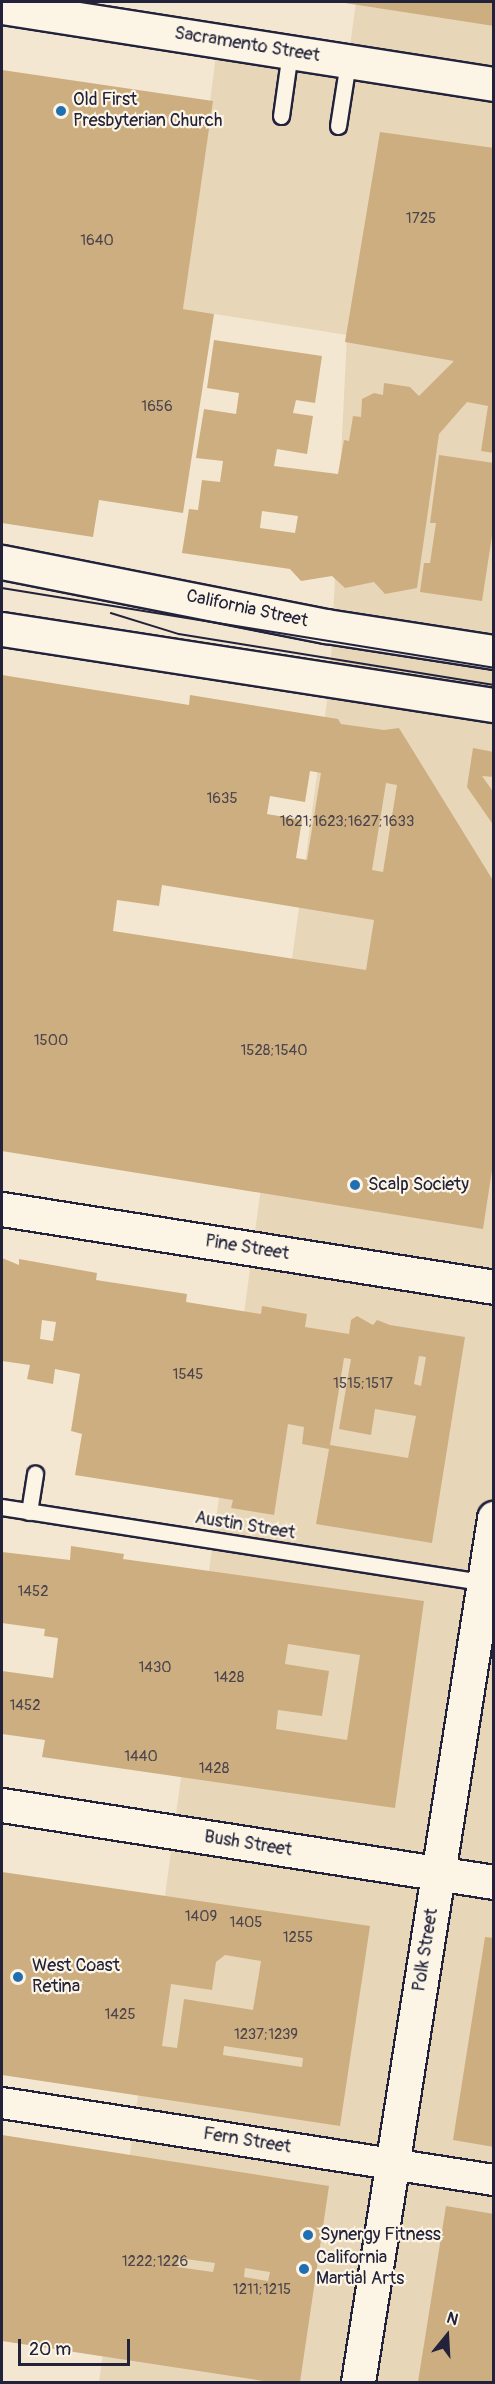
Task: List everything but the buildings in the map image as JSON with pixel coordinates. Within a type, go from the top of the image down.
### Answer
[{"type":"street","name":"Sacramento Street","points":[[2,7],[494,84]]},
{"type":"street","name":"California Street","points":[[2,562],[326,626],[494,652]]},
{"type":"street","points":[[2,629],[494,705]]},
{"type":"street","name":"Pine Street","points":[[2,1209],[494,1287]]},
{"type":"street","name":"Polk Street","points":[[358,2382],[438,1874],[488,1583],[494,1518]]},
{"type":"street","name":"Bush Street","points":[[2,1805],[494,1882]]},
{"type":"street","name":"Fern Street","points":[[2,2103],[494,2180]]},
{"type":"lane","points":[[281,116],[291,52]]},
{"type":"lane","points":[[338,126],[348,62]]},
{"type":"lane","points":[[29,1512],[34,1473]]},
{"type":"lane","name":"Austin Street","points":[[2,1507],[488,1583]]},
{"type":"shaded area","points":[[356,2],[493,2],[493,2382],[99,2382],[330,679],[347,335],[183,309],[218,40],[348,61]]},
{"type":"tram line","points":[[2,588],[494,668]]},
{"type":"tram line","points":[[111,613],[179,634],[494,685]]},
{"type":"place","name":"Old First Presbyterian Church","points":[[61,111]]},
{"type":"place","name":"Scalp Society","points":[[355,1185]]},
{"type":"place","name":"West Coast Retina","points":[[18,1977]]},
{"type":"place","name":"Synergy Fitness","points":[[308,2235]]},
{"type":"place","name":"California Martial Arts","points":[[304,2269]]}]
